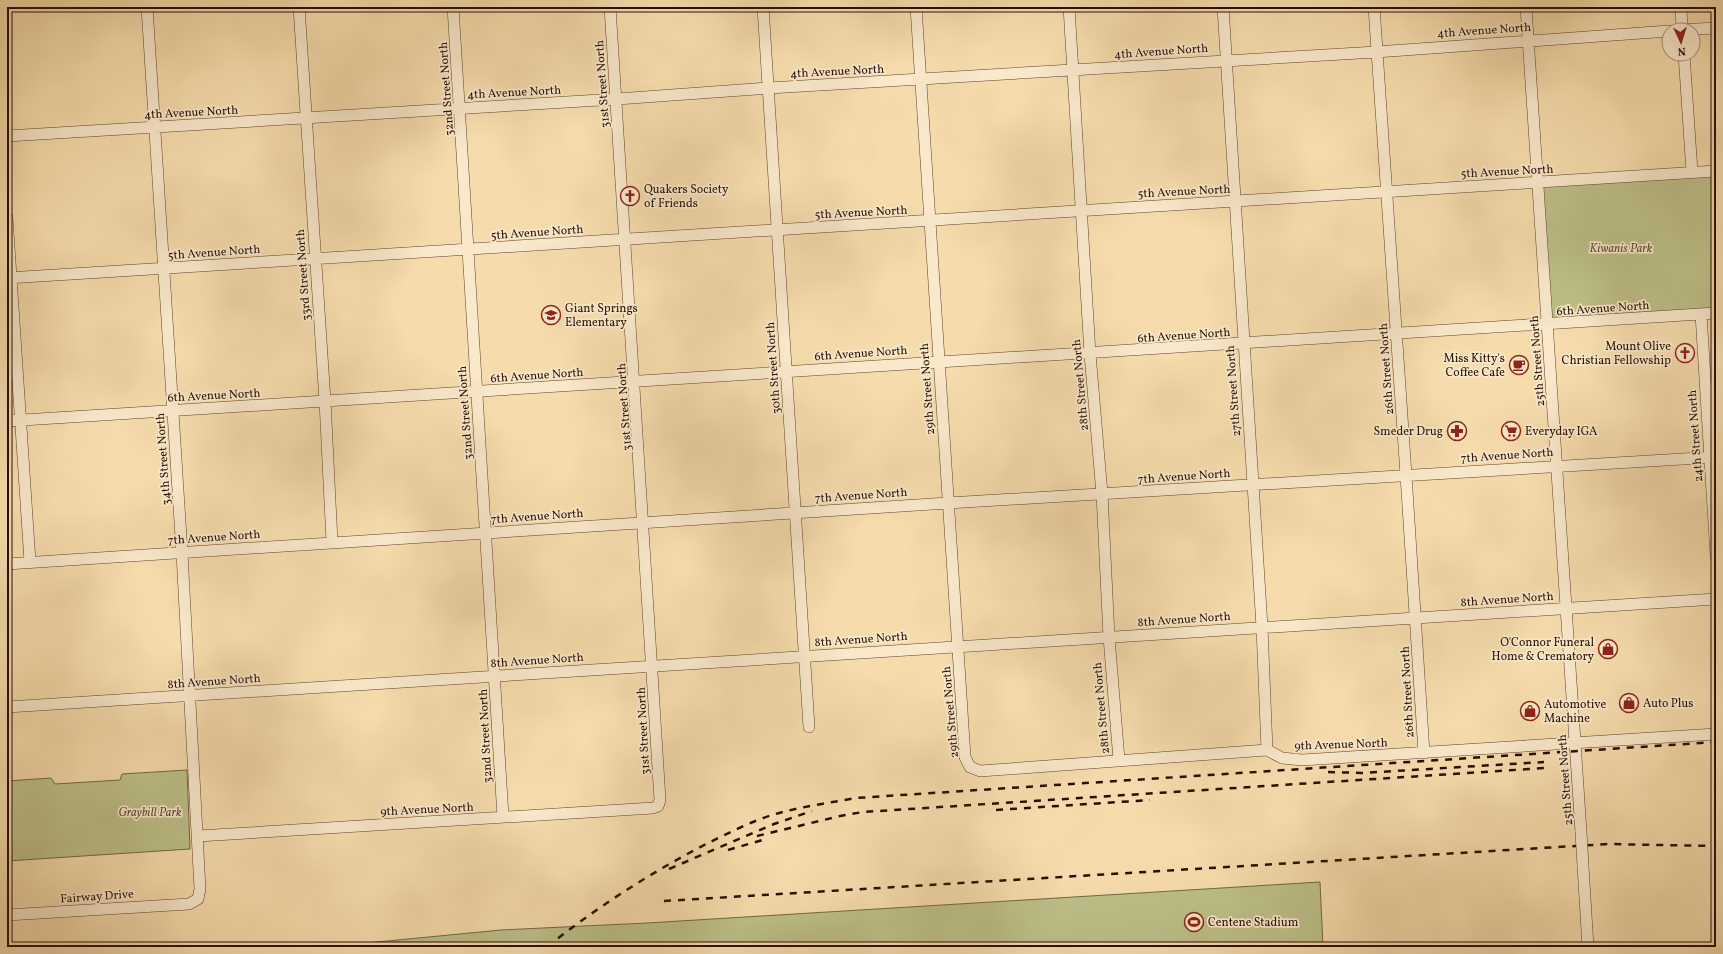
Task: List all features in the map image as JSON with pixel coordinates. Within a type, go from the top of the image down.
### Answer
[{"type":"street","name":"34th Street North","points":[[147,7],[182,553],[198,836],[200,889],[198,899],[189,904]]},
{"type":"street","name":"33rd Street North","points":[[299,7],[325,402],[332,542]]},
{"type":"street","name":"32nd Street North","points":[[453,7],[503,817]]},
{"type":"street","name":"31st Street North","points":[[610,7],[653,666],[660,800],[658,806]]},
{"type":"street","name":"30th Street North","points":[[763,7],[809,726]]},
{"type":"street","name":"29th Street North","points":[[916,7],[957,646],[965,757],[970,768]]},
{"type":"street","name":"28th Street North","points":[[1069,7],[1090,354],[1102,494],[1109,637],[1119,760]]},
{"type":"street","name":"27th Street North","points":[[1223,7],[1262,627],[1266,750]]},
{"type":"street","name":"26th Street North","points":[[1374,7],[1424,753]]},
{"type":"street","name":"25th Street North","points":[[1526,7],[1558,465],[1588,947]]},
{"type":"street","points":[[1681,7],[1682,22]]},
{"type":"street","points":[[1701,29],[1716,28]]},
{"type":"street","name":"4th Avenue North","points":[[7,136],[617,99],[769,88],[1376,52],[1661,32]]},
{"type":"street","points":[[1685,62],[1692,172]]},
{"type":"street","name":"5th Avenue North","points":[[9,278],[1716,171]]},
{"type":"street","points":[[7,217],[9,278],[30,562]]},
{"type":"street","name":"6th Avenue North","points":[[7,421],[325,402],[938,361],[1090,354],[1716,313]]},
{"type":"street","name":"24th Street North","points":[[1701,314],[1713,457],[1716,556]]},
{"type":"street","name":"7th Avenue North","points":[[7,564],[644,522],[1558,465],[1713,457]]},
{"type":"street","name":"8th Avenue North","points":[[7,707],[804,655],[1716,599]]},
{"type":"street","name":"9th Avenue North","points":[[970,768],[980,771],[1266,750],[1282,758],[1302,760],[1716,734]]},
{"type":"street","name":"9th Avenue North","points":[[198,836],[652,808],[658,806]]},
{"type":"street","name":"Fairway Drive","points":[[7,915],[189,904]]},
{"type":"green space","name":"Kiwanis Park","points":[[1716,171],[1716,314],[1548,324],[1538,182]]},
{"type":"green space","name":"Graybill Park","points":[[187,770],[190,849],[7,861],[7,781],[51,778],[55,784],[120,780],[122,774]]},
{"type":"green space","points":[[1320,882],[1323,947],[325,947],[501,930],[647,923]]},
{"type":"railway","points":[[547,947],[585,918],[625,891],[708,843],[748,824],[772,815],[824,803],[856,798],[1716,742]]},
{"type":"railway","points":[[1328,772],[1362,773],[1544,762]]},
{"type":"railway","points":[[757,836],[863,812],[1545,768]]},
{"type":"railway","points":[[996,810],[1150,800]]},
{"type":"railway","points":[[669,869],[774,824],[812,811]]},
{"type":"railway","points":[[728,850],[766,839]]},
{"type":"railway","points":[[664,901],[1608,844],[1716,846]]},
{"type":"place","name":"Quakers Society of Friends","points":[[630,196]]},
{"type":"place","name":"Giant Springs Elementary","points":[[551,315]]},
{"type":"place","name":"Mount Olive Christian Fellowship","points":[[1685,353]]},
{"type":"place","name":"Miss Kitty's Coffee Cafe","points":[[1519,365]]},
{"type":"place","name":"Smeder Drug","points":[[1457,431]]},
{"type":"place","name":"Everyday IGA","points":[[1511,431]]},
{"type":"place","name":"O'Connor Funeral Home & Crematory","points":[[1608,649]]},
{"type":"place","name":"Auto Plus","points":[[1629,703]]},
{"type":"place","name":"Automotive Machine","points":[[1530,711]]},
{"type":"place","name":"Centene Stadium","points":[[1194,922]]}]
